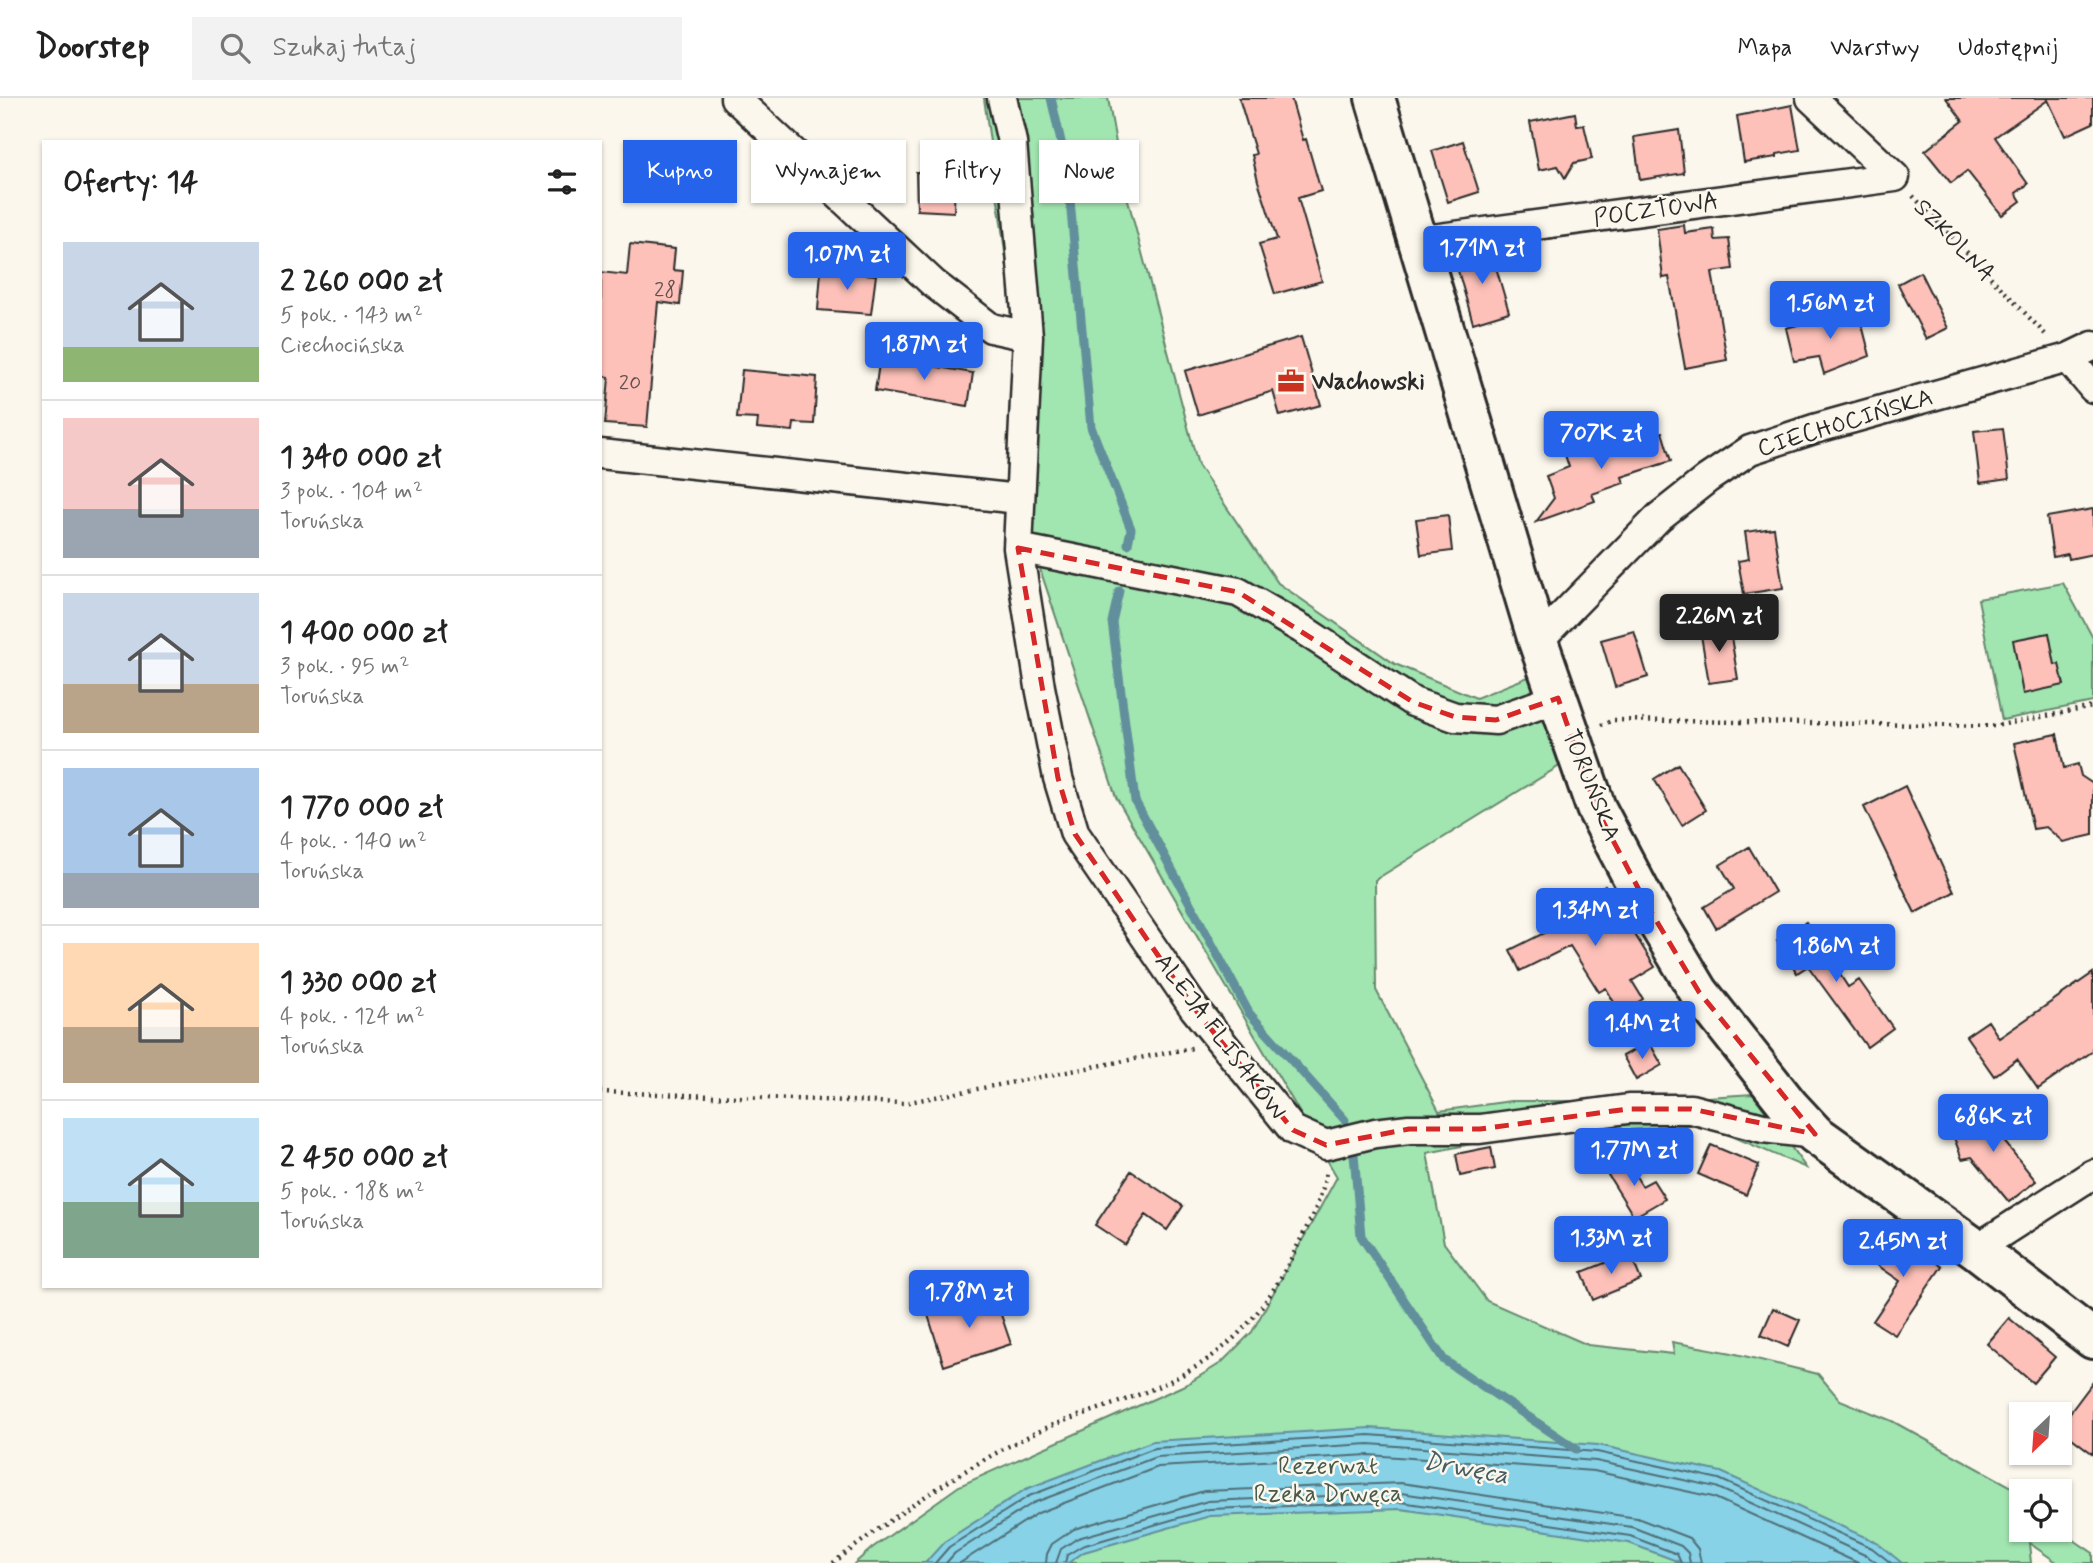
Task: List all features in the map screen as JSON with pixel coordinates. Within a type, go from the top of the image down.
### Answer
[{"type":"main road","name":"TORUŃSKA","points":[[1375,98],[1538,641],[1596,808],[1647,905],[1699,992],[1789,1106],[1815,1134],[1976,1249],[2093,1339]]},
{"type":"street","points":[[734,98],[933,283],[991,328],[1028,336]]},
{"type":"street","name":"ALEJA FLISAKÓW","points":[[1002,98],[1012,142],[1028,336],[1018,548],[1055,765],[1075,834],[1194,1008],[1293,1130],[1326,1146]]},
{"type":"street","name":"SZKOLNA","points":[[1811,98],[1895,177]]},
{"type":"street","name":"POCZTOWA","points":[[1418,241],[1895,177]]},
{"type":"street","name":"CIECHOCIŃSKA","points":[[1538,641],[1659,517],[1707,479],[1750,450],[1814,429],[2067,358],[2093,346]]},
{"type":"street","points":[[2067,358],[2093,388]]},
{"type":"street","points":[[602,454],[1019,499]]},
{"type":"street","points":[[1018,548],[1238,592],[1302,629],[1413,702],[1455,717],[1496,720],[1558,698]]},
{"type":"street","points":[[1326,1146],[1376,1133],[1409,1129],[1480,1129],[1628,1109],[1692,1109],[1763,1128],[1815,1134]]},
{"type":"street","points":[[1976,1249],[2093,1174]]},
{"type":"path","name":"SZKOLNA","points":[[1895,177],[2067,358]]},
{"type":"path","points":[[1571,735],[1614,720],[1995,726],[2093,707]]},
{"type":"path","points":[[602,1091],[904,1103],[1223,1043]]},
{"type":"path","points":[[833,1563],[974,1465],[1034,1433],[1162,1386],[1196,1369],[1219,1353],[1261,1308],[1285,1271],[1324,1187],[1326,1146]]},
{"type":"highlighted area","points":[[1018,548],[1238,592],[1413,702],[1455,717],[1496,720],[1558,698],[1596,808],[1647,905],[1699,992],[1815,1134],[1691,1109],[1628,1109],[1480,1129],[1409,1129],[1326,1145],[1293,1130],[1194,1008],[1075,834],[1058,778]]},
{"type":"green space","name":"Rezerwat Rzeka Drwęca","points":[[984,98],[1108,98],[1115,140],[1039,140],[1039,203],[1129,203],[1198,465],[1278,583],[1395,664],[1476,698],[1528,677],[1561,765],[1375,880],[1376,990],[1439,1111],[1511,1101],[1646,1101],[1753,1094],[1806,1168],[1706,1125],[1597,1132],[1531,1132],[1427,1153],[1444,1243],[1487,1301],[1588,1345],[1674,1354],[1672,1342],[1732,1353],[1818,1374],[1840,1400],[1892,1421],[2009,1485],[2009,1542],[2072,1542],[2072,1539],[2093,1553],[2093,1563],[2058,1563],[2029,1543],[2031,1563],[855,1563],[959,1486],[1187,1384],[1221,1363],[1252,1332],[1337,1177],[1116,797],[1030,539],[1014,318],[998,203],[1025,203],[1025,140],[990,140]]},
{"type":"green space","points":[[2063,583],[2093,638],[2093,702],[2002,720],[1978,599]]},
{"type":"water","name":"Drwęca","points":[[1370,1428],[1598,1445],[1721,1472],[1876,1542],[1902,1563],[1682,1563],[1629,1543],[1401,1509],[1210,1516],[1084,1552],[1068,1563],[925,1563],[944,1542],[1026,1489],[1153,1441]]},
{"type":"building","points":[[1239,98],[1291,98],[1321,191],[1298,198],[1322,281],[1275,294],[1259,244],[1277,239],[1258,181],[1252,155],[1256,154]]},
{"type":"building","points":[[1946,98],[2093,98],[2093,123],[2065,136],[2048,100],[1995,137],[2028,184],[2016,193],[2021,201],[2002,215],[1967,171],[1951,183],[1925,151],[1963,121]]},
{"type":"building","points":[[1792,105],[1800,150],[1744,162],[1737,116]]},
{"type":"building","points":[[1575,113],[1577,126],[1584,125],[1592,159],[1574,163],[1565,178],[1558,166],[1539,170],[1530,122]]},
{"type":"building","points":[[1679,130],[1684,173],[1640,180],[1634,137]]},
{"type":"building","points":[[1463,141],[1479,192],[1448,202],[1432,151]]},
{"type":"building","points":[[916,172],[920,172],[920,203],[954,203],[954,212],[917,210]]},
{"type":"building","points":[[1684,225],[1685,233],[1714,229],[1715,240],[1729,239],[1733,269],[1712,272],[1727,360],[1685,368],[1669,277],[1663,278],[1657,229]]},
{"type":"building","points":[[630,244],[675,249],[673,270],[683,271],[680,305],[658,302],[647,427],[605,424],[609,377],[602,376],[602,272],[627,275]]},
{"type":"building","points":[[1491,250],[1509,312],[1473,323],[1455,260]]},
{"type":"building","points":[[821,271],[876,275],[871,314],[818,310]]},
{"type":"building","points":[[1920,272],[1948,328],[1926,339],[1898,284]]},
{"type":"building","points":[[1858,309],[1870,356],[1824,374],[1819,357],[1794,361],[1786,328]]},
{"type":"building","points":[[1301,337],[1321,405],[1280,416],[1273,391],[1198,415],[1185,371]]},
{"type":"building","points":[[880,357],[973,373],[968,406],[875,391]]},
{"type":"building","points":[[742,370],[817,377],[814,424],[794,423],[793,431],[757,428],[758,419],[737,418]]},
{"type":"building","points":[[2003,428],[2009,479],[1980,483],[1974,431]]},
{"type":"building","points":[[1662,432],[1671,461],[1622,477],[1624,483],[1592,494],[1595,501],[1536,522],[1554,498],[1546,476],[1569,467],[1563,449],[1588,439],[1593,454]]},
{"type":"building","points":[[2093,509],[2093,554],[2069,559],[2068,554],[2053,557],[2047,517]]},
{"type":"building","points":[[1448,515],[1452,551],[1421,555],[1416,519]]},
{"type":"building","points":[[1774,528],[1783,588],[1744,594],[1738,561],[1749,559],[1745,532]]},
{"type":"building","points":[[1729,625],[1738,679],[1709,683],[1700,629]]},
{"type":"building","points":[[1634,631],[1648,677],[1615,687],[1601,640]]},
{"type":"building","points":[[2049,633],[2055,665],[2059,664],[2064,685],[2023,694],[2013,640]]},
{"type":"building","points":[[2057,734],[2064,768],[2078,764],[2081,776],[2093,784],[2093,835],[2063,842],[2046,827],[2033,829],[2014,743]]},
{"type":"building","points":[[1678,764],[1706,810],[1682,825],[1654,779]]},
{"type":"building","points":[[1905,786],[1954,892],[1915,913],[1864,807]]},
{"type":"building","points":[[1749,847],[1775,892],[1716,928],[1704,907],[1734,889],[1720,865]]},
{"type":"building","points":[[1605,886],[1655,967],[1632,981],[1643,999],[1620,1013],[1606,988],[1599,992],[1570,946],[1520,971],[1510,950],[1570,920],[1565,911]]},
{"type":"building","points":[[1806,922],[1848,987],[1859,980],[1893,1028],[1867,1047],[1808,966],[1797,973],[1777,941]]},
{"type":"building","points":[[2093,973],[2093,1051],[2038,1089],[2017,1059],[1994,1076],[1966,1036],[1988,1021],[1999,1038]]},
{"type":"building","points":[[1649,1042],[1662,1065],[1636,1080],[1623,1056]]},
{"type":"building","points":[[1984,1104],[2000,1124],[1999,1135],[2036,1181],[2009,1202],[1972,1157],[1962,1159],[1953,1135]]},
{"type":"building","points":[[1711,1145],[1759,1165],[1746,1195],[1698,1174]]},
{"type":"building","points":[[1491,1147],[1495,1169],[1460,1176],[1456,1154]]},
{"type":"building","points":[[1624,1157],[1642,1186],[1653,1180],[1665,1199],[1634,1217],[1605,1170]]},
{"type":"building","points":[[1131,1171],[1183,1206],[1167,1230],[1146,1215],[1125,1245],[1095,1225]]},
{"type":"building","points":[[1889,1231],[1942,1266],[1895,1335],[1873,1321],[1900,1281],[1870,1260]]},
{"type":"building","points":[[1630,1253],[1641,1280],[1593,1300],[1582,1272]]},
{"type":"building","points":[[994,1294],[1011,1344],[944,1366],[928,1315]]},
{"type":"building","points":[[1773,1308],[1800,1320],[1788,1347],[1761,1335]]},
{"type":"building","points":[[2009,1318],[2055,1357],[2033,1383],[1987,1344]]},
{"type":"building","points":[[2093,1382],[2093,1454],[2072,1438],[2072,1410]]},
{"type":"waterway","points":[[1051,98],[1067,168],[1091,427],[1131,529],[1128,544]]},
{"type":"waterway","points":[[1119,591],[1112,622],[1135,801],[1249,1013],[1345,1120]]},
{"type":"waterway","points":[[1354,1154],[1361,1236],[1444,1360],[1576,1449]]},
{"type":"place","name":"Wachowski","points":[[1291,381]]}]
